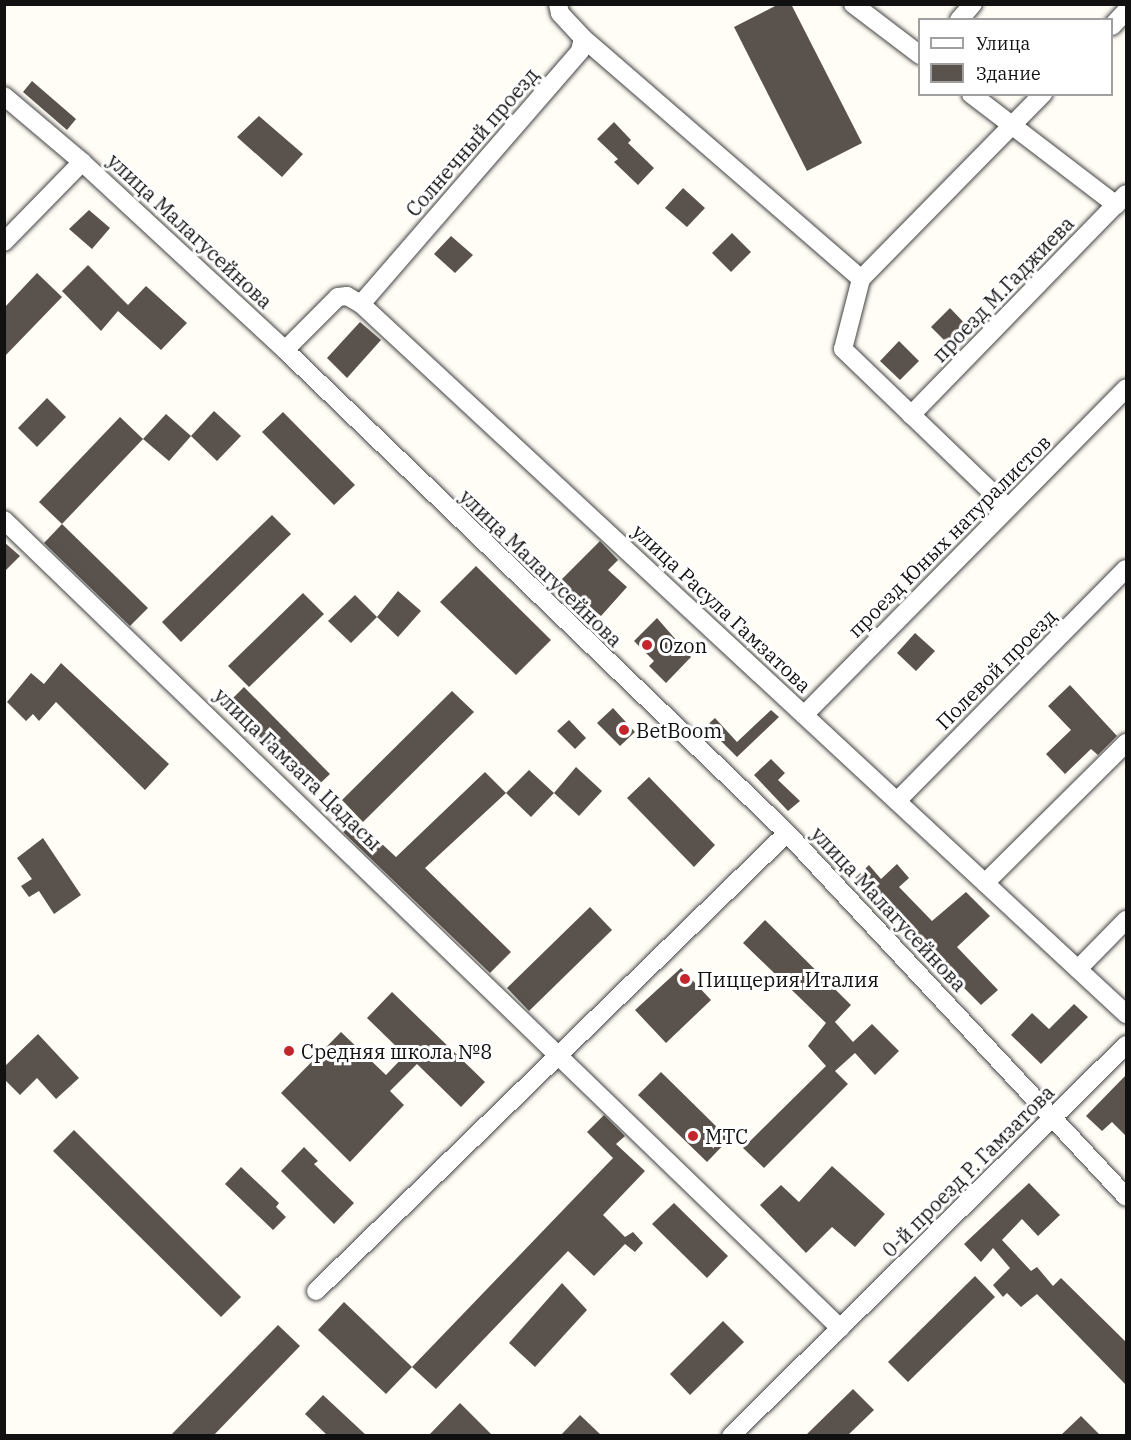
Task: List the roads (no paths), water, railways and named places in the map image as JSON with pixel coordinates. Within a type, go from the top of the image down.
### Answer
[{"type":"street","points":[[853,4],[918,53]]},
{"type":"street","points":[[961,18],[973,4]]},
{"type":"street","points":[[557,5],[560,13],[583,38],[861,279]]},
{"type":"street","points":[[1113,25],[1126,10]]},
{"type":"street","name":"Солнечный проезд","points":[[361,304],[580,51],[583,38]]},
{"type":"street","name":"улица Малагусейнова","points":[[4,96],[82,162],[285,350],[787,833],[1126,1196]]},
{"type":"street","points":[[974,96],[1012,126],[1121,200]]},
{"type":"street","points":[[1008,508],[843,349],[861,279],[1041,96]]},
{"type":"street","points":[[4,242],[82,162]]},
{"type":"street","name":"проезд М.Гаджиева","points":[[911,415],[1121,200]]},
{"type":"street","points":[[285,350],[338,297],[347,296],[361,304]]},
{"type":"street","name":"улица Расула Гамзатова","points":[[361,304],[1126,1014]]},
{"type":"street","name":"проезд Юных натуралистов","points":[[804,715],[1126,388]]},
{"type":"street","name":"улица Гамзата Цадасы","points":[[4,520],[840,1328]]},
{"type":"street","name":"Полевой проезд","points":[[897,801],[1126,569]]},
{"type":"street","points":[[986,883],[1126,743]]},
{"type":"street","points":[[316,1291],[557,1054],[787,833]]},
{"type":"street","points":[[1078,969],[1126,920]]},
{"type":"street","name":"0-й проезд Р. Гамзатова","points":[[731,1436],[1126,1045]]},
{"type":"place","name":"Ozon","points":[[647,645]]},
{"type":"place","name":"BetBoom","points":[[624,730]]},
{"type":"place","name":"Пиццерия Италия","points":[[685,979]]},
{"type":"place","name":"Средняя школа №8","points":[[289,1051]]},
{"type":"place","name":"МТС","points":[[693,1136]]}]
